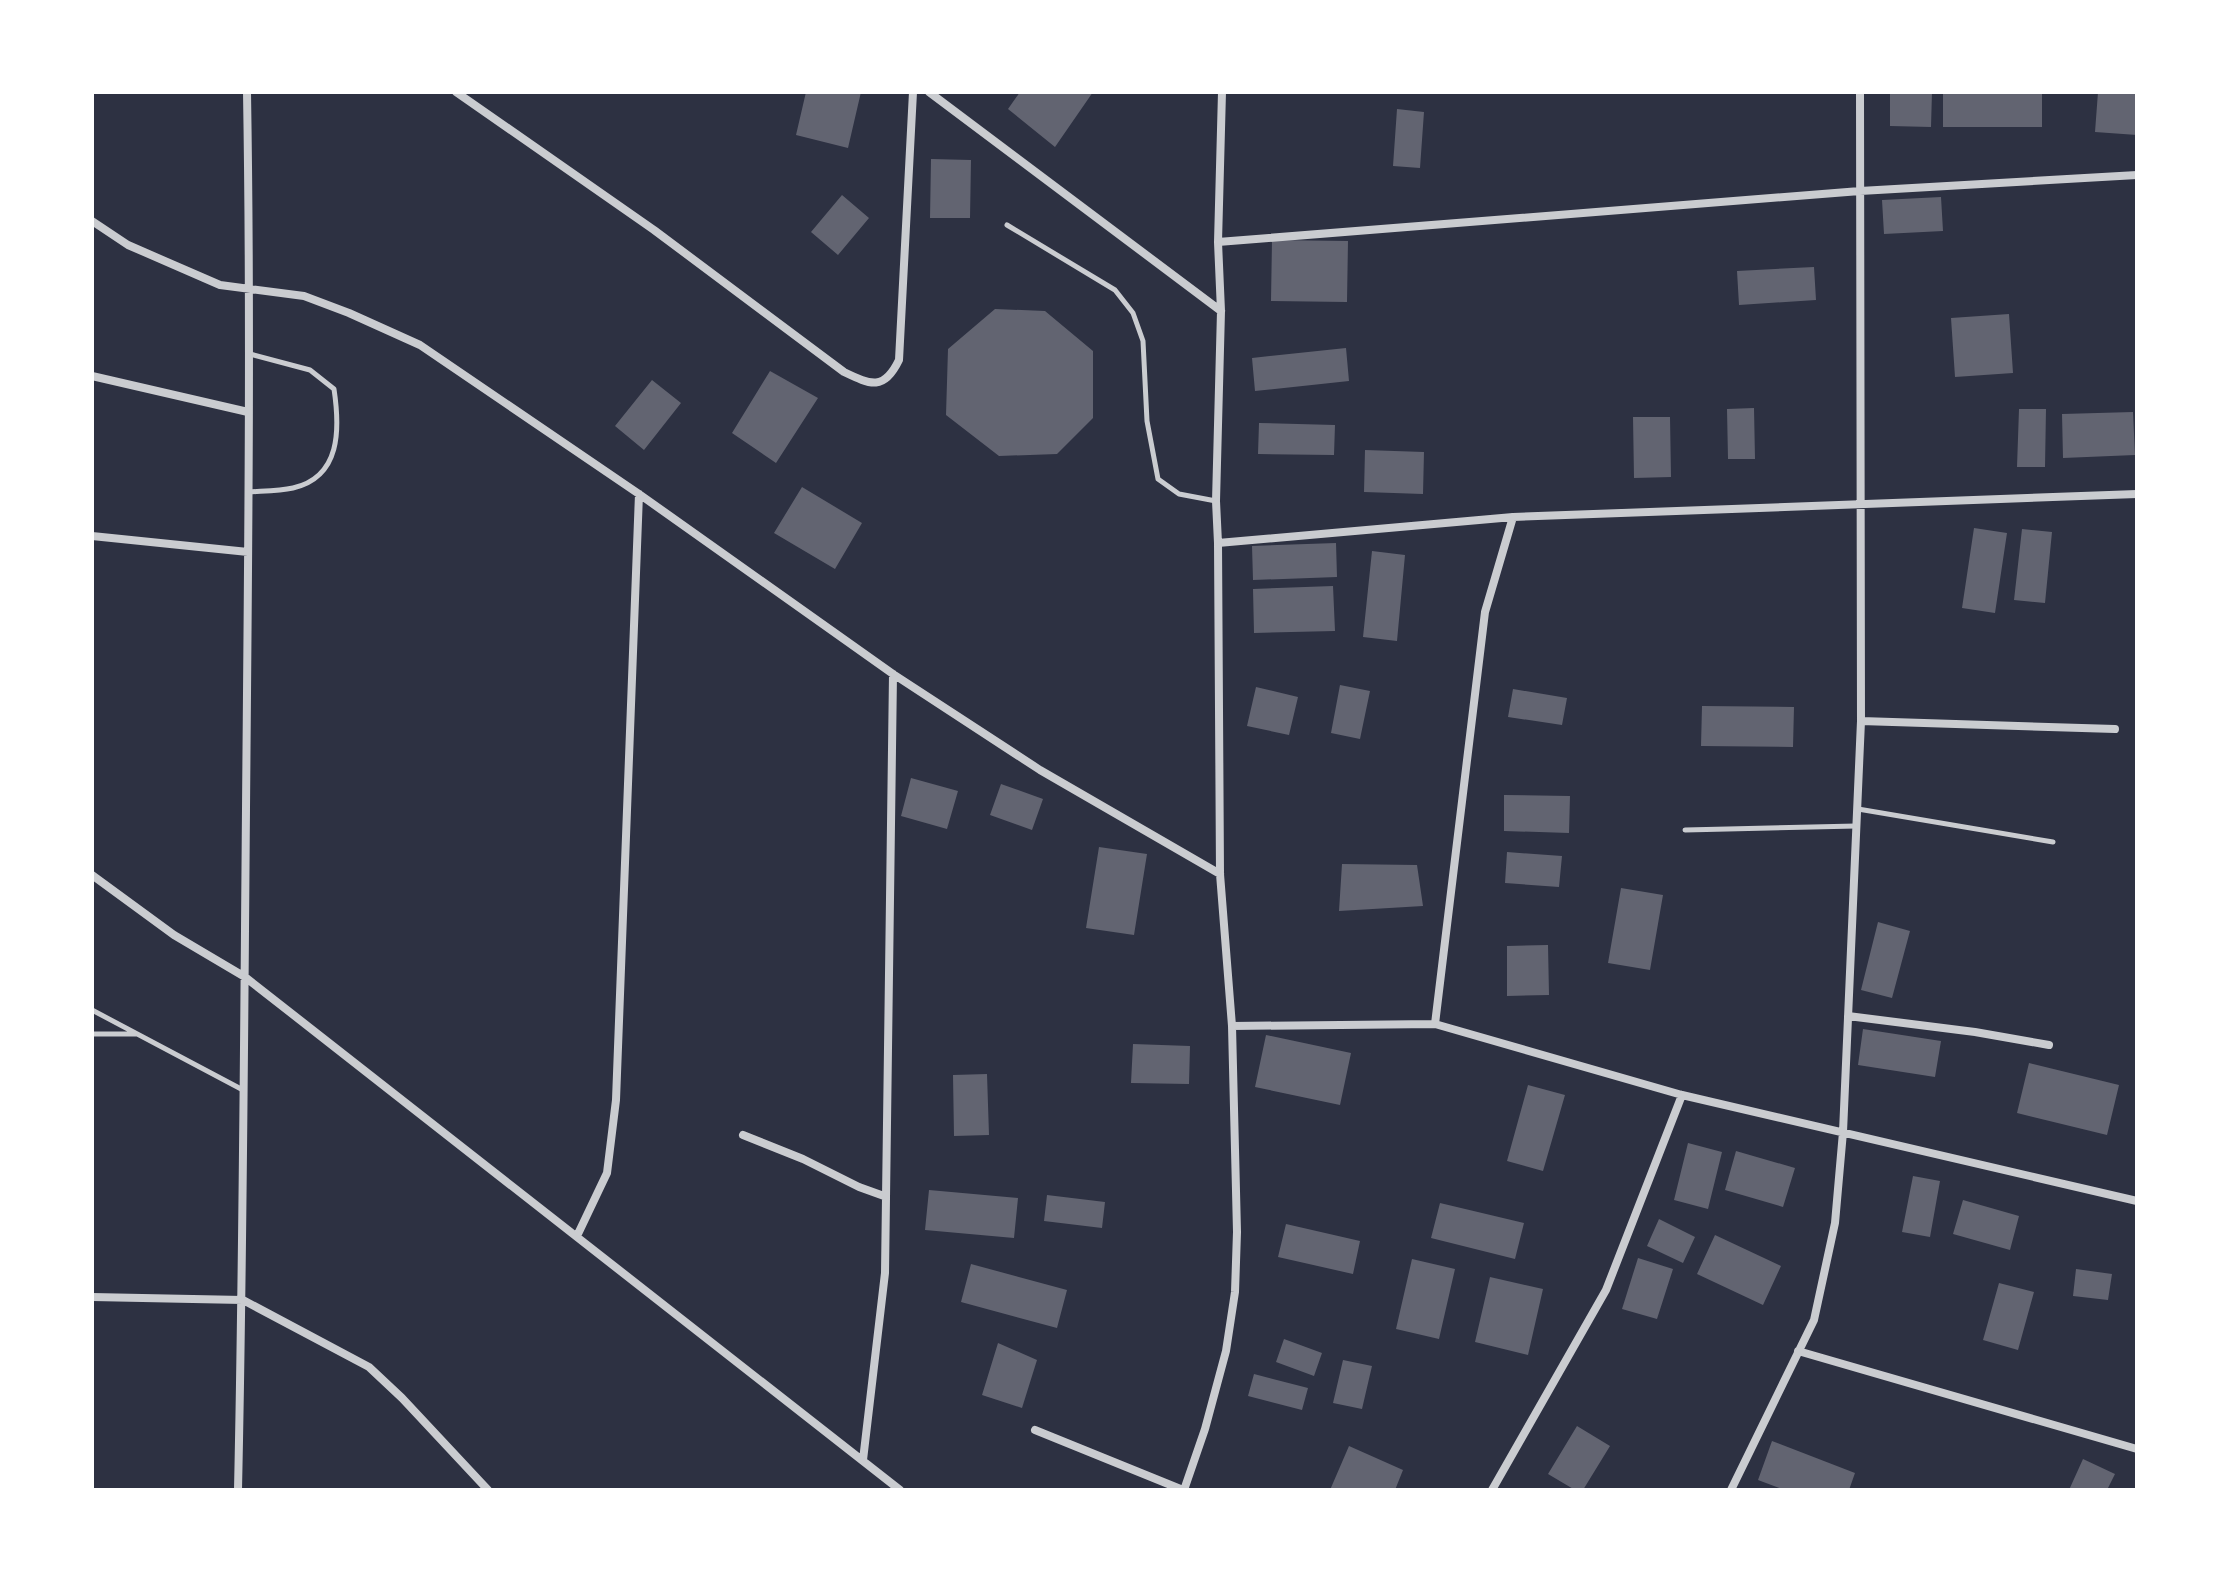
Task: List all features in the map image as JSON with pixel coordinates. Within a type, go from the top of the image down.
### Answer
[{"type":"street","points":[[238,1490],[243,1300],[249,492],[247,353],[251,288],[247,92]]},
{"type":"street","points":[[456,92],[654,230],[844,372],[868,383],[883,381],[892,374],[899,360],[913,92]]},
{"type":"street","points":[[929,92],[1221,311]]},
{"type":"street","points":[[1035,1430],[1184,1490],[1205,1429],[1226,1351],[1235,1292],[1237,1232],[1232,1026],[1220,874],[1216,501],[1222,92]]},
{"type":"street","points":[[1731,1490],[1814,1320],[1835,1223],[1843,1132],[1861,721],[1860,92]]},
{"type":"street","points":[[1218,242],[1860,191],[2137,175]]},
{"type":"street","points":[[92,221],[128,245],[220,285],[304,296],[420,345],[639,494],[893,674],[1040,770],[1220,874]]},
{"type":"street","points":[[92,376],[248,412]]},
{"type":"street","points":[[577,1236],[607,1173],[616,1100],[639,494]]},
{"type":"street","points":[[1218,543],[1513,517],[2137,494]]},
{"type":"street","points":[[1435,1024],[1485,612],[1513,517]]},
{"type":"street","points":[[92,536],[248,552]]},
{"type":"street","points":[[863,1460],[885,1273],[893,674]]},
{"type":"street","points":[[1861,721],[2115,729]]},
{"type":"street","points":[[92,875],[174,935],[245,977],[900,1490]]},
{"type":"street","points":[[1848,1016],[2049,1045]]},
{"type":"street","points":[[1232,1026],[1435,1024],[1682,1095],[2137,1201]]},
{"type":"street","points":[[1492,1490],[1606,1290],[1682,1095]]},
{"type":"street","points":[[743,1135],[884,1196]]},
{"type":"street","points":[[92,1297],[243,1300],[369,1367],[488,1490]]},
{"type":"street","points":[[1798,1351],[2137,1449]]},
{"type":"lane","points":[[1007,225],[1115,290],[1133,313],[1143,341],[1147,421],[1158,479],[1179,494],[1216,501]]},
{"type":"lane","points":[[247,353],[310,370],[334,389],[338,417],[333,455],[321,477],[294,488],[249,492]]},
{"type":"lane","points":[[1857,809],[2053,842]]},
{"type":"lane","points":[[1685,830],[1856,826]]},
{"type":"lane","points":[[92,1010],[244,1090]]},
{"type":"lane","points":[[92,1034],[138,1034]]},
{"type":"building","points":[[806,92],[861,92],[848,148],[796,135]]},
{"type":"building","points":[[1020,92],[1093,92],[1055,147],[1008,109]]},
{"type":"building","points":[[1890,92],[1932,92],[1931,127],[1890,126]]},
{"type":"building","points":[[1943,92],[2042,92],[2042,127],[1943,127]]},
{"type":"building","points":[[2098,92],[2137,92],[2137,135],[2095,132]]},
{"type":"building","points":[[1397,109],[1424,112],[1420,168],[1393,166]]},
{"type":"building","points":[[931,159],[971,160],[970,218],[930,218]]},
{"type":"building","points":[[842,195],[869,218],[838,255],[811,232]]},
{"type":"building","points":[[1941,197],[1943,231],[1884,234],[1882,200]]},
{"type":"building","points":[[1272,240],[1348,241],[1347,302],[1271,301]]},
{"type":"building","points":[[1814,267],[1816,300],[1739,305],[1737,271]]},
{"type":"building","points":[[995,309],[1045,311],[1093,351],[1093,418],[1057,454],[999,456],[946,415],[948,349]]},
{"type":"building","points":[[2009,314],[2013,373],[1955,377],[1951,318]]},
{"type":"building","points":[[1346,348],[1349,381],[1255,391],[1252,358]]},
{"type":"building","points":[[770,371],[818,398],[776,463],[732,433]]},
{"type":"building","points":[[652,380],[681,403],[644,450],[615,426]]},
{"type":"building","points":[[1754,408],[1755,459],[1728,459],[1727,409]]},
{"type":"building","points":[[2019,409],[2046,409],[2045,467],[2017,467]]},
{"type":"building","points":[[2133,412],[2135,455],[2063,458],[2062,414]]},
{"type":"building","points":[[1633,417],[1670,417],[1671,477],[1634,478]]},
{"type":"building","points":[[1259,423],[1335,425],[1334,455],[1258,454]]},
{"type":"building","points":[[1365,450],[1424,452],[1423,494],[1364,492]]},
{"type":"building","points":[[802,487],[862,523],[835,569],[774,533]]},
{"type":"building","points":[[1974,528],[2007,533],[1995,613],[1962,608]]},
{"type":"building","points":[[2022,529],[2052,532],[2045,603],[2014,600]]},
{"type":"building","points":[[1336,543],[1337,577],[1253,580],[1252,546]]},
{"type":"building","points":[[1372,551],[1405,555],[1397,641],[1363,637]]},
{"type":"building","points":[[1333,586],[1335,631],[1254,633],[1253,589]]},
{"type":"building","points":[[1340,685],[1370,691],[1360,739],[1331,733]]},
{"type":"building","points":[[1256,687],[1298,697],[1289,735],[1247,726]]},
{"type":"building","points":[[1513,689],[1567,698],[1562,725],[1508,717]]},
{"type":"building","points":[[1702,706],[1794,707],[1793,747],[1701,746]]},
{"type":"building","points":[[911,778],[958,791],[947,829],[901,816]]},
{"type":"building","points":[[1001,784],[1043,799],[1032,830],[990,815]]},
{"type":"building","points":[[1504,795],[1570,796],[1569,833],[1504,831]]},
{"type":"building","points":[[1099,847],[1147,854],[1134,935],[1086,928]]},
{"type":"building","points":[[1507,852],[1562,856],[1559,887],[1505,883]]},
{"type":"building","points":[[1342,864],[1417,865],[1423,906],[1339,911]]},
{"type":"building","points":[[1621,888],[1663,895],[1650,970],[1608,963]]},
{"type":"building","points":[[1878,922],[1910,931],[1892,998],[1861,990]]},
{"type":"building","points":[[1548,945],[1549,995],[1507,996],[1507,946]]},
{"type":"building","points":[[1863,1029],[1941,1041],[1935,1077],[1858,1065]]},
{"type":"building","points":[[1266,1035],[1351,1053],[1340,1105],[1255,1087]]},
{"type":"building","points":[[1133,1044],[1190,1046],[1189,1084],[1131,1083]]},
{"type":"building","points":[[2029,1063],[2119,1085],[2107,1135],[2017,1113]]},
{"type":"building","points":[[987,1074],[989,1135],[954,1136],[953,1075]]},
{"type":"building","points":[[1528,1085],[1565,1095],[1543,1171],[1507,1161]]},
{"type":"building","points":[[1688,1143],[1722,1152],[1708,1209],[1674,1200]]},
{"type":"building","points":[[1736,1151],[1795,1168],[1783,1207],[1725,1190]]},
{"type":"building","points":[[1913,1176],[1940,1181],[1930,1237],[1902,1232]]},
{"type":"building","points":[[929,1190],[1018,1198],[1014,1238],[925,1230]]},
{"type":"building","points":[[1047,1195],[1105,1202],[1102,1228],[1044,1221]]},
{"type":"building","points":[[1963,1200],[2019,1216],[2010,1250],[1953,1234]]},
{"type":"building","points":[[1440,1203],[1524,1223],[1515,1259],[1431,1238]]},
{"type":"building","points":[[1659,1219],[1695,1237],[1683,1263],[1647,1246]]},
{"type":"building","points":[[1286,1224],[1360,1241],[1353,1274],[1278,1257]]},
{"type":"building","points":[[1715,1235],[1781,1266],[1763,1305],[1697,1274]]},
{"type":"building","points":[[1638,1258],[1673,1269],[1657,1319],[1622,1309]]},
{"type":"building","points":[[1412,1259],[1455,1269],[1439,1339],[1396,1329]]},
{"type":"building","points":[[971,1264],[1067,1290],[1057,1328],[961,1302]]},
{"type":"building","points":[[2076,1269],[2112,1274],[2108,1300],[2073,1296]]},
{"type":"building","points":[[1490,1277],[1543,1289],[1528,1355],[1475,1342]]},
{"type":"building","points":[[1999,1283],[2034,1292],[2018,1350],[1983,1340]]},
{"type":"building","points":[[1284,1339],[1322,1353],[1314,1376],[1276,1362]]},
{"type":"building","points":[[998,1343],[1037,1360],[1022,1408],[982,1395]]},
{"type":"building","points":[[1343,1360],[1372,1366],[1362,1409],[1333,1403]]},
{"type":"building","points":[[1254,1374],[1308,1388],[1302,1410],[1248,1396]]},
{"type":"building","points":[[1577,1426],[1610,1446],[1583,1490],[1575,1490],[1548,1474]]},
{"type":"building","points":[[1772,1441],[1855,1473],[1849,1490],[1785,1490],[1758,1480]]},
{"type":"building","points":[[1349,1446],[1403,1470],[1395,1490],[1330,1490]]},
{"type":"building","points":[[2083,1459],[2115,1474],[2107,1490],[2069,1490]]}]
